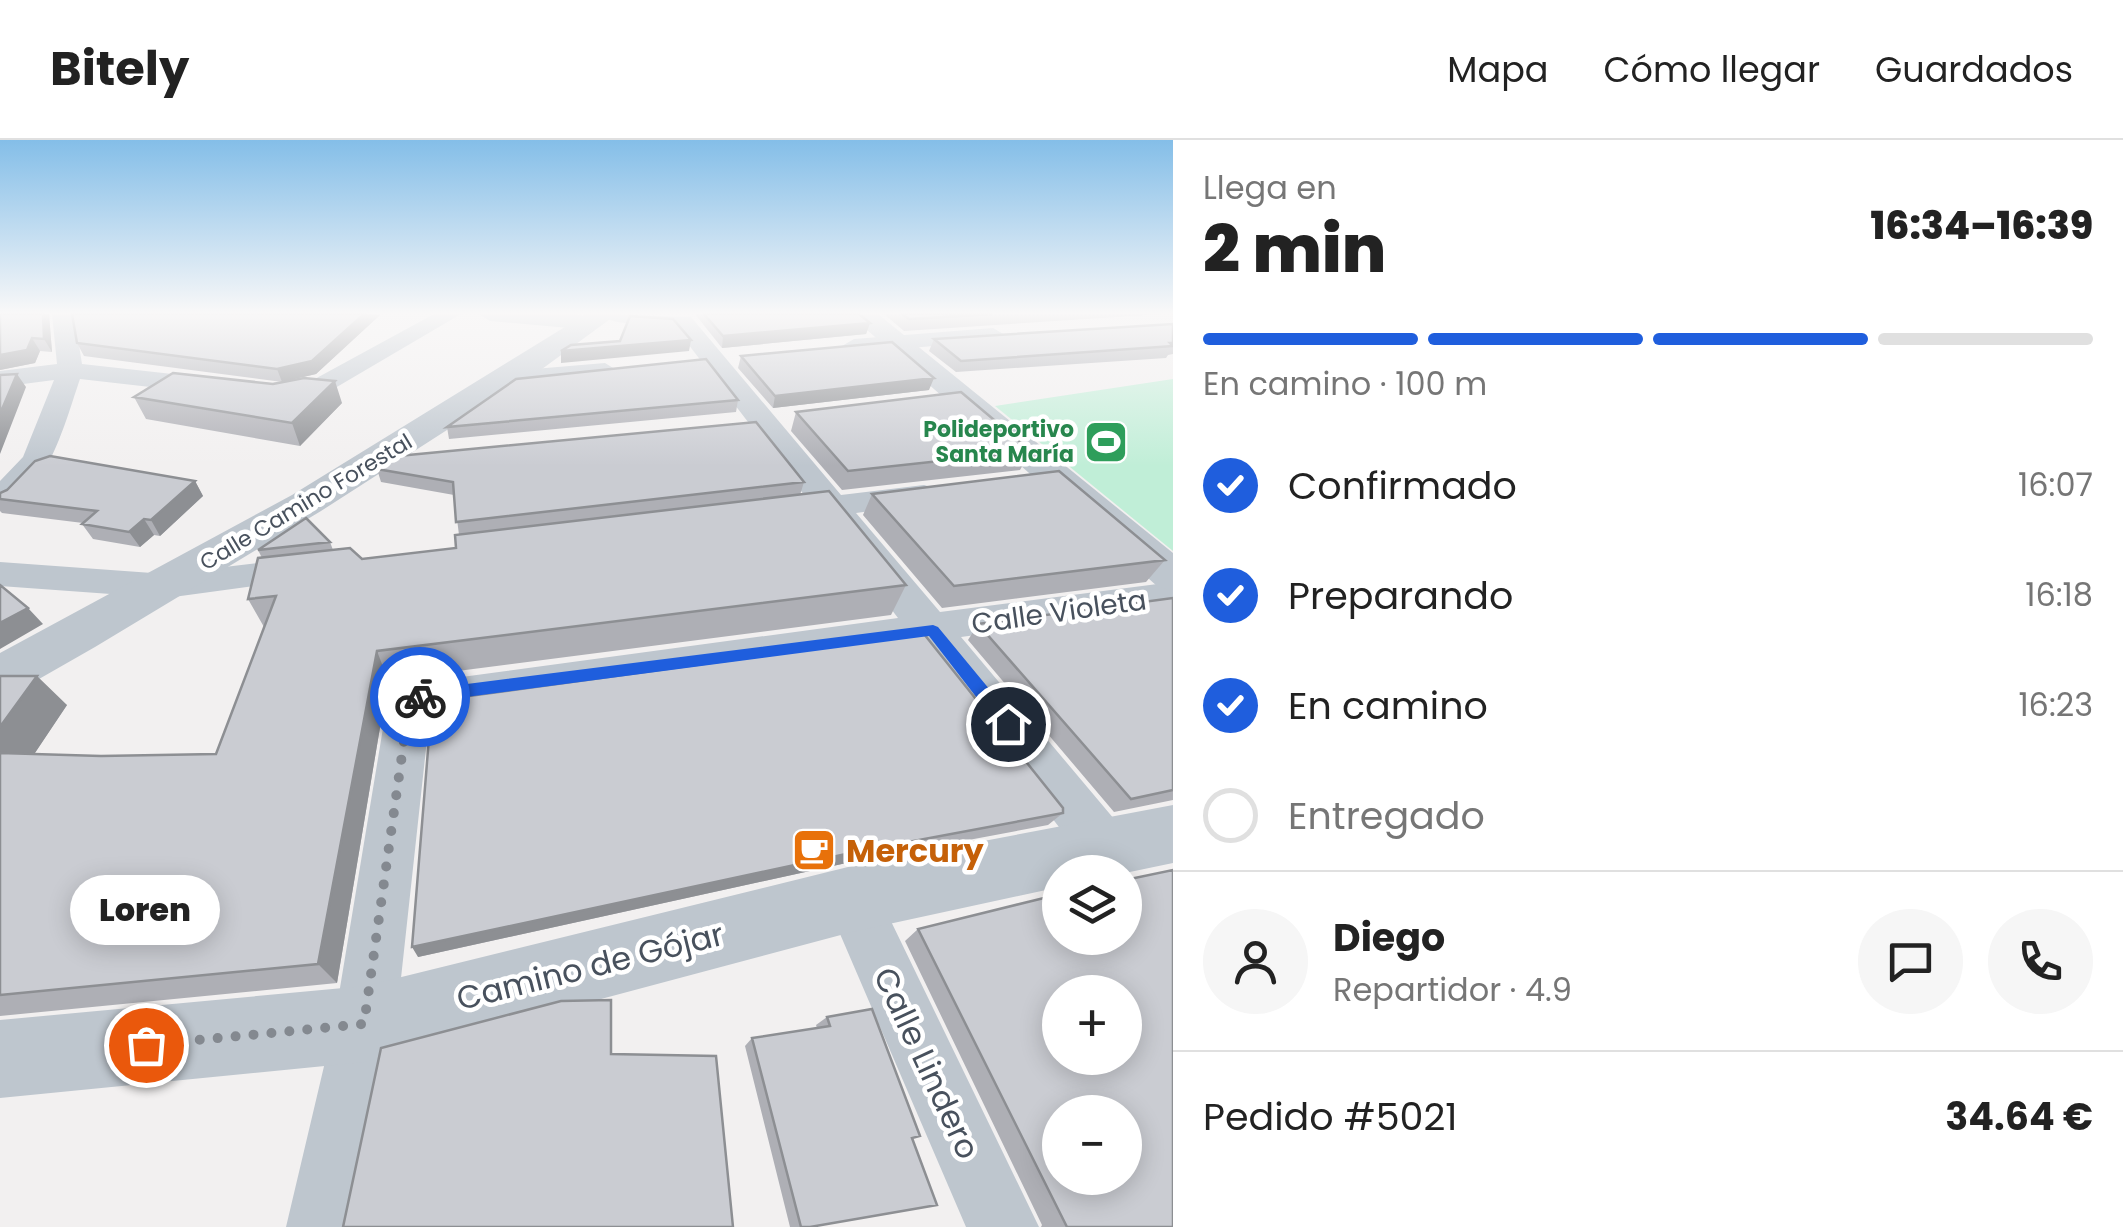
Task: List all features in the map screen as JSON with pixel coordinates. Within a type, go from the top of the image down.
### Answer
[{"type":"street","points":[[0,500],[38,460],[69,365]]},
{"type":"street","points":[[0,379],[70,370],[282,394],[320,386],[358,365]]},
{"type":"street","name":"Calle Camino Forestal","points":[[0,678],[166,586],[532,365]]},
{"type":"street","points":[[736,365],[761,422],[933,630],[1140,842]]},
{"type":"street","points":[[921,365],[1039,481],[1173,576]]},
{"type":"street","points":[[510,380],[622,369]]},
{"type":"street","points":[[919,403],[959,398]]},
{"type":"street","points":[[723,426],[801,418]]},
{"type":"street","points":[[378,459],[436,454]]},
{"type":"street","points":[[753,516],[964,490]]},
{"type":"street","points":[[0,574],[166,586],[342,565]]},
{"type":"street","name":"Calle Violeta","points":[[364,1024],[410,698],[1173,595]]},
{"type":"street","name":"Camino de Gójar","points":[[0,1059],[364,1024],[852,899],[1140,842]]},
{"type":"street","name":"Calle Lindero","points":[[852,899],[1002,1227]]},
{"type":"street","points":[[322,1227],[364,1024]]},
{"type":"green space","name":"Polideportivo Santa María","points":[[1173,379],[1173,551],[995,406]]},
{"type":"building","points":[[244,365],[296,365],[277,369]]},
{"type":"building","points":[[652,365],[710,365],[738,400],[447,427],[516,379]]},
{"type":"building","points":[[748,365],[919,365],[934,378],[775,396]]},
{"type":"building","points":[[173,373],[273,384],[304,378],[335,381],[292,423],[134,397]]},
{"type":"building","points":[[17,374],[0,414],[0,375]]},
{"type":"building","points":[[961,392],[1031,451],[848,471],[796,412]]},
{"type":"building","points":[[756,422],[804,482],[456,522],[453,482],[377,469],[398,456]]},
{"type":"building","points":[[50,456],[195,481],[151,520],[144,519],[129,532],[82,524],[97,511],[0,499],[0,493],[35,461]]},
{"type":"building","points":[[1059,471],[1165,560],[954,586],[872,494]]},
{"type":"building","points":[[829,491],[906,585],[377,651],[318,964],[0,995],[0,753],[216,754],[276,596],[248,599],[258,558],[350,548],[362,559],[456,548],[455,535]]},
{"type":"building","points":[[306,518],[330,542],[258,550]]},
{"type":"building","points":[[0,585],[28,608],[0,623]]},
{"type":"building","points":[[1173,598],[1173,790],[1131,799],[978,624]]},
{"type":"building","points":[[924,634],[1063,808],[1063,813],[860,851],[412,947],[432,701]]},
{"type":"building","points":[[0,676],[37,676],[0,727]]},
{"type":"building","points":[[1173,870],[1173,1227],[1067,1227],[1051,1195],[1142,1195],[1142,1095],[1042,1095],[1042,1177],[918,929],[1042,898],[1042,955],[1142,955],[1142,876]]},
{"type":"building","points":[[611,1000],[611,1054],[716,1056],[733,1227],[343,1227],[381,1048],[561,1001]]},
{"type":"building","points":[[872,1009],[920,1136],[912,1138],[937,1205],[801,1227],[752,1038],[830,1026],[827,1017]]},
{"type":"way so far","points":[[146,1045],[364,1024],[410,698],[420,697]]},
{"type":"place","name":"Polideportivo Santa María","points":[[1106,442]]},
{"type":"place","name":"Mercury","points":[[814,850]]},
{"type":"place","name":"Loren","points":[[146,1045]]},
{"type":"route","points":[[420,697],[933,630],[1008,724]]}]
